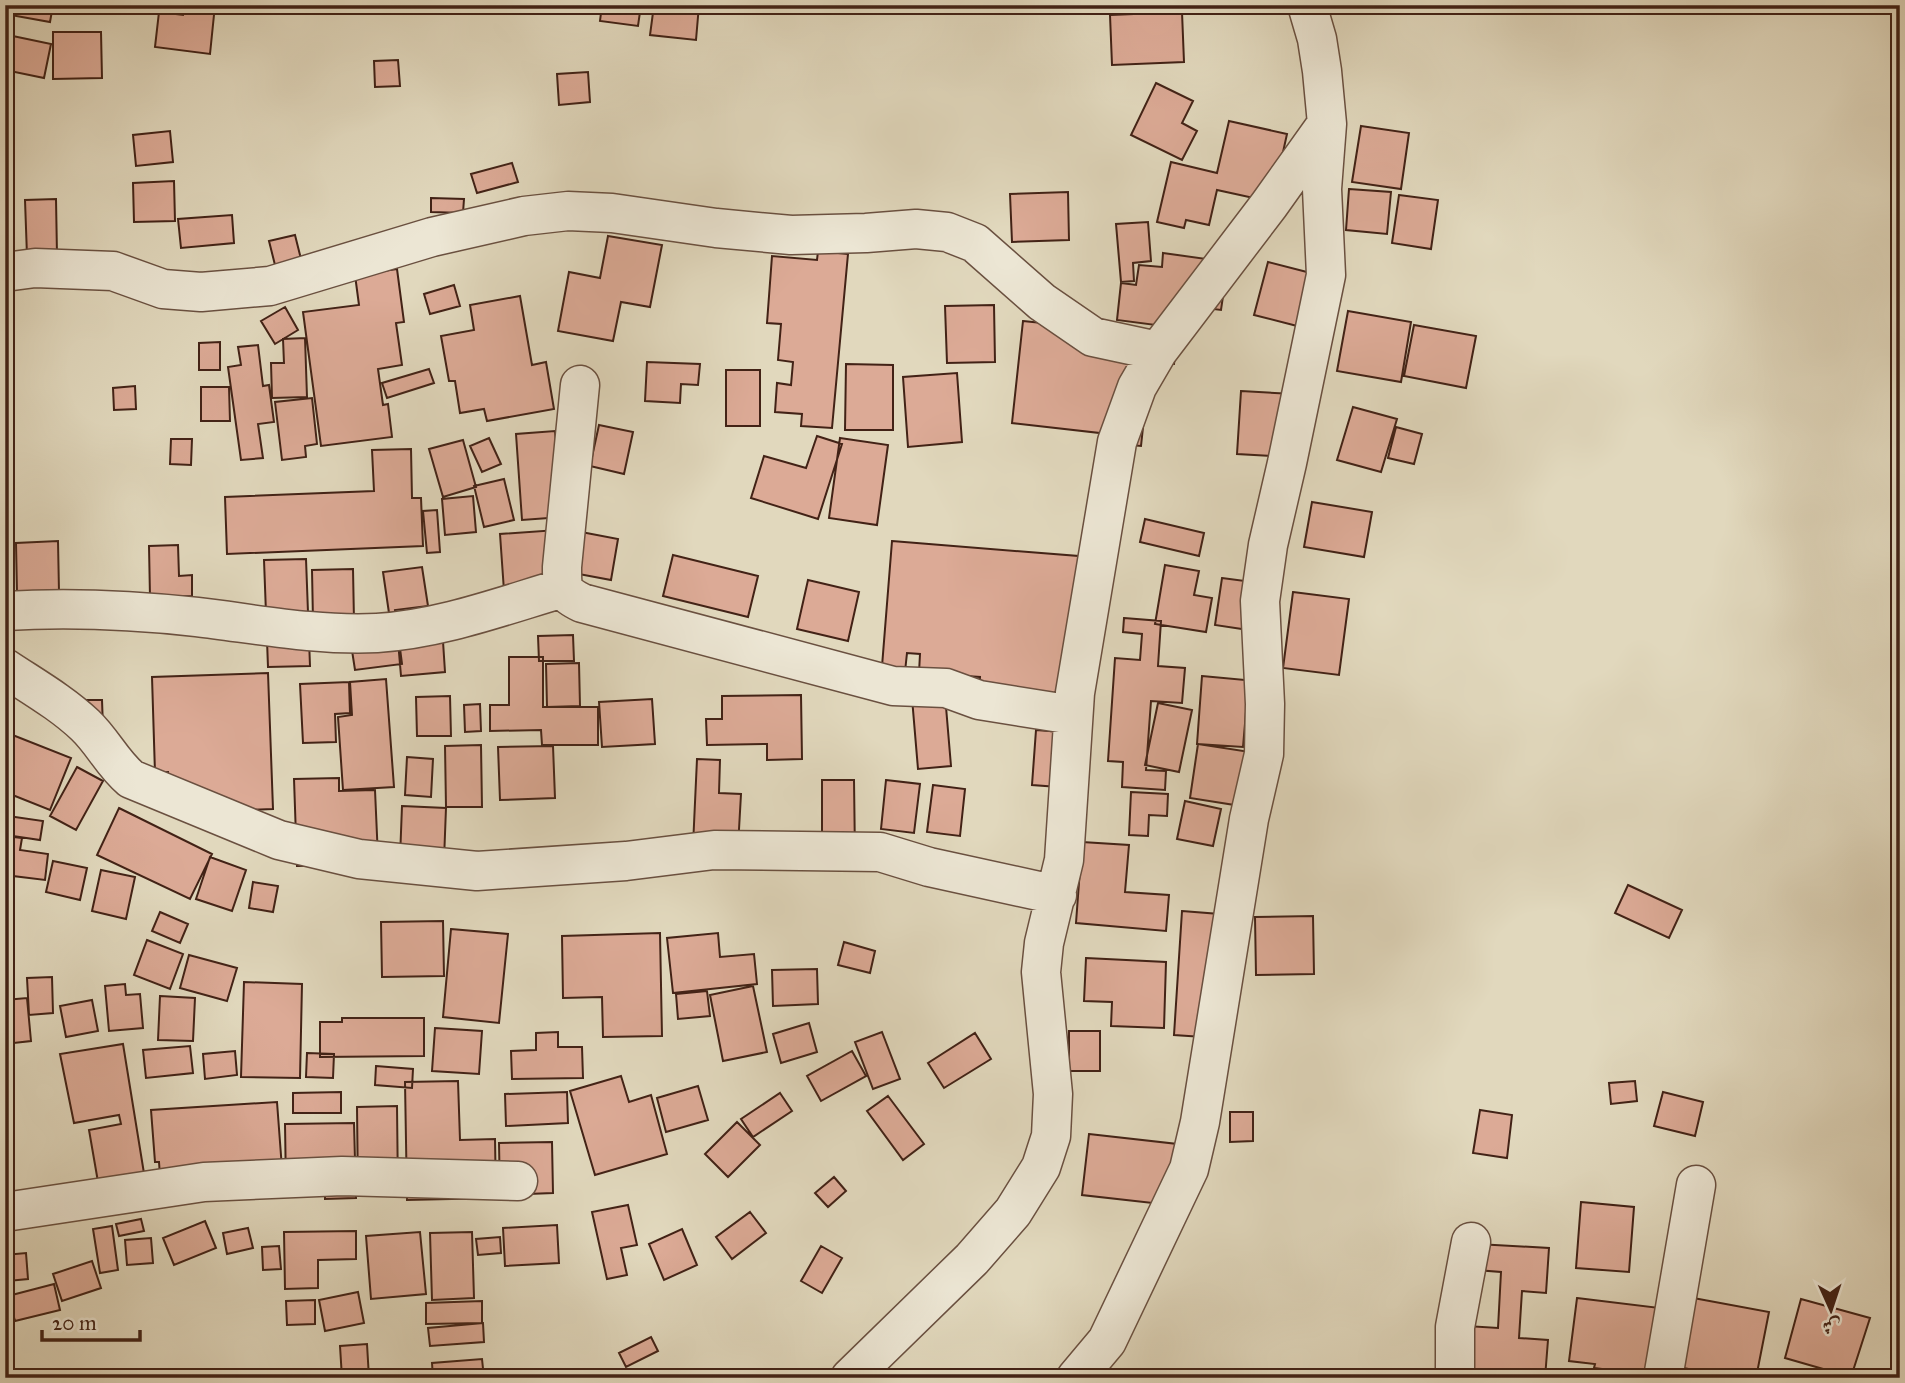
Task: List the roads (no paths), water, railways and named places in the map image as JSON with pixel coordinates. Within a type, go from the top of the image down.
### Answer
[{"type":"street","points":[[1076,1378],[1107,1341],[1189,1169],[1200,1122],[1249,819],[1264,754],[1265,704],[1260,601],[1266,556],[1326,275],[1322,190],[1327,124],[1317,39],[1307,5]]},
{"type":"street","points":[[850,1378],[972,1259],[1013,1212],[1041,1167],[1051,1136],[1053,1094],[1041,972],[1044,943],[1064,860],[1073,715],[1117,442],[1137,387],[1158,351],[1327,124]]},
{"type":"street","points":[[5,272],[36,268],[113,271],[163,289],[201,292],[270,285],[432,237],[524,216],[568,211],[612,213],[716,228],[791,235],[916,229],[947,232],[975,243],[1042,302],[1093,337],[1158,351]]},
{"type":"street","points":[[580,385],[562,567],[563,588],[567,596],[582,603],[893,686],[946,688],[979,700],[1073,715]]},
{"type":"street","points":[[5,611],[104,609],[287,629],[376,633],[448,623],[563,588]]},
{"type":"street","points":[[5,668],[84,723],[96,735],[118,768],[131,779],[278,840],[359,859],[477,871],[626,861],[714,850],[880,852],[929,867],[1057,895]]},
{"type":"street","points":[[5,1212],[204,1182],[342,1176],[518,1181]]},
{"type":"street","points":[[1663,1378],[1696,1185]]},
{"type":"street","points":[[1455,1378],[1455,1327],[1471,1242]]}]
